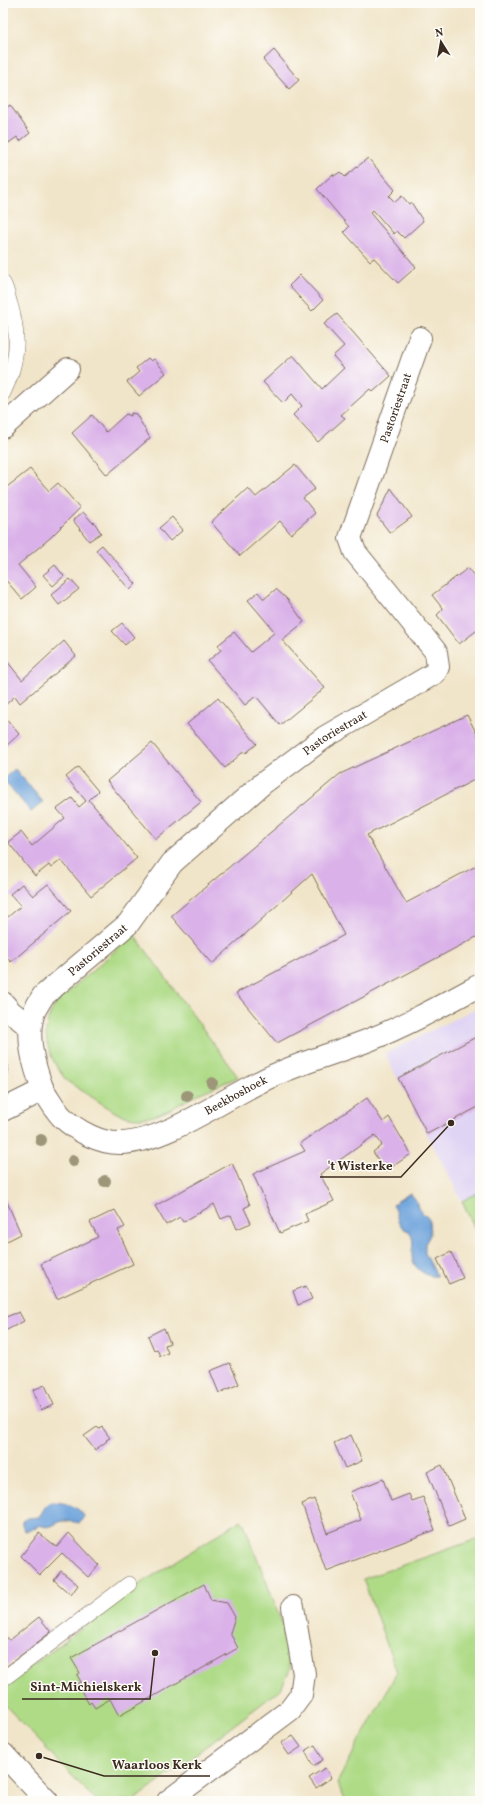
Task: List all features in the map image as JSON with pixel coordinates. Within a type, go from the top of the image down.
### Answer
[{"type":"street","name":"Pastoriestraat","points":[[43,1090],[35,1069],[30,1027],[34,1012],[43,996],[128,924],[172,863],[262,784],[325,737],[434,673],[438,667],[436,652],[355,552],[350,538],[420,338]]},
{"type":"street","points":[[3,426],[68,369]]},
{"type":"street","name":"Beekboshoek","points":[[43,1090],[62,1116],[80,1130],[101,1141],[121,1143],[147,1139],[168,1130],[268,1077],[368,1040],[410,1022],[480,985]]},
{"type":"street","points":[[3,1003],[11,1012],[30,1027]]},
{"type":"street","points":[[3,1110],[43,1090]]},
{"type":"street","points":[[168,1801],[290,1710],[301,1695],[304,1674],[293,1607]]},
{"type":"street","points":[[3,1754],[47,1801]]},
{"type":"lane","points":[[3,284],[16,323],[16,343],[13,368],[3,393]]},
{"type":"lane","points":[[3,1679],[129,1584]]},
{"type":"shaded area","points":[[480,1006],[480,1192],[462,1201],[385,1054]]},
{"type":"green space","points":[[134,934],[238,1077],[198,1094],[168,1111],[158,1115],[138,1118],[115,1112],[67,1081],[57,1067],[49,1051],[46,1034],[49,1017],[56,1003]]},
{"type":"green space","points":[[480,1192],[480,1239],[462,1201]]},
{"type":"green space","points":[[241,1520],[244,1524],[283,1625],[290,1669],[281,1689],[134,1801],[96,1801],[3,1703],[3,1688],[135,1587]]},
{"type":"green space","points":[[480,1538],[480,1801],[346,1801],[337,1783],[397,1672],[363,1579]]},
{"type":"water","points":[[15,769],[43,802],[31,812],[3,779]]},
{"type":"water","points":[[410,1193],[416,1200],[418,1208],[429,1219],[430,1235],[425,1244],[425,1253],[437,1276],[428,1275],[420,1271],[414,1264],[412,1256],[412,1237],[409,1231],[400,1224],[393,1204]]},
{"type":"water","points":[[51,1502],[65,1504],[78,1509],[84,1516],[83,1520],[79,1523],[63,1521],[48,1527],[40,1525],[26,1532],[22,1525],[22,1521],[28,1518],[39,1517],[47,1504]]},
{"type":"building","points":[[274,50],[299,80],[289,89],[263,60]]},
{"type":"building","points":[[10,105],[30,133],[20,141],[17,137],[3,147],[3,110]]},
{"type":"building","points":[[368,158],[395,190],[389,196],[395,202],[402,196],[409,204],[411,202],[423,221],[404,238],[397,231],[394,234],[373,210],[370,213],[416,267],[398,283],[374,258],[370,261],[344,232],[349,227],[317,189],[333,174],[334,176],[340,172],[345,177]]},
{"type":"building","points":[[300,275],[323,300],[312,311],[289,286]]},
{"type":"building","points":[[337,314],[391,376],[373,392],[370,389],[341,415],[345,418],[318,442],[293,415],[302,406],[292,394],[283,403],[263,382],[293,355],[322,389],[344,368],[333,356],[344,346],[324,324]]},
{"type":"building","points":[[148,358],[151,361],[154,359],[166,373],[139,396],[127,382],[139,372],[136,368]]},
{"type":"building","points":[[131,413],[136,414],[150,438],[107,475],[72,433],[92,415],[106,432],[126,414],[131,416]]},
{"type":"building","points":[[295,465],[315,489],[303,498],[315,513],[291,534],[280,521],[240,556],[211,522],[248,488],[256,497]]},
{"type":"building","points":[[30,469],[49,491],[58,483],[80,508],[50,538],[18,565],[36,587],[22,599],[3,577],[3,490]]},
{"type":"building","points":[[391,488],[412,517],[390,533],[377,516]]},
{"type":"building","points":[[83,512],[93,523],[94,522],[101,533],[89,541],[73,520]]},
{"type":"building","points":[[172,517],[183,530],[170,541],[159,528]]},
{"type":"building","points":[[102,545],[136,584],[130,590],[96,550]]},
{"type":"building","points":[[55,565],[64,576],[53,586],[43,575]]},
{"type":"building","points":[[468,568],[480,584],[480,628],[459,644],[437,615],[443,609],[432,595]]},
{"type":"building","points":[[70,579],[79,589],[59,605],[51,595]]},
{"type":"building","points":[[276,589],[287,599],[304,622],[282,640],[325,688],[280,725],[256,696],[245,705],[208,661],[221,650],[218,645],[234,632],[251,652],[275,632],[248,600],[258,592],[264,599]]},
{"type":"building","points":[[122,623],[134,637],[125,645],[112,631]]},
{"type":"building","points":[[64,641],[76,656],[20,703],[15,696],[3,707],[3,656],[22,680]]},
{"type":"building","points":[[218,698],[257,744],[246,753],[244,751],[225,768],[187,724]]},
{"type":"building","points":[[467,715],[480,740],[480,777],[367,835],[406,903],[480,864],[480,935],[277,1043],[236,993],[344,935],[312,874],[212,964],[171,916],[340,774]]},
{"type":"building","points":[[5,717],[19,734],[5,747],[3,744],[3,719]]},
{"type":"building","points":[[152,743],[201,802],[156,839],[107,781]]},
{"type":"building","points":[[78,767],[98,791],[89,800],[137,858],[91,896],[61,860],[51,868],[49,865],[35,876],[8,842],[21,832],[32,846],[65,818],[57,809],[72,798],[79,807],[86,801],[66,777]]},
{"type":"building","points":[[22,884],[33,896],[48,884],[71,911],[11,962],[3,953],[3,921],[21,906],[10,894]]},
{"type":"building","points":[[480,1035],[480,1106],[427,1134],[398,1078]]},
{"type":"building","points":[[3,1056],[9,1070],[3,1072]]},
{"type":"building","points":[[367,1098],[383,1122],[389,1117],[411,1154],[386,1171],[373,1152],[382,1145],[375,1135],[320,1174],[334,1201],[305,1214],[308,1221],[280,1233],[253,1174],[305,1151],[300,1143]]},
{"type":"building","points":[[232,1163],[250,1205],[244,1208],[251,1223],[237,1229],[231,1215],[221,1219],[214,1204],[183,1222],[180,1217],[166,1225],[155,1206]]},
{"type":"building","points":[[3,1193],[21,1234],[3,1243]]},
{"type":"building","points":[[115,1210],[125,1227],[118,1230],[133,1264],[57,1299],[41,1264],[98,1237],[90,1222]]},
{"type":"building","points":[[451,1252],[463,1278],[449,1284],[437,1259]]},
{"type":"building","points":[[306,1286],[312,1299],[298,1305],[293,1291]]},
{"type":"building","points":[[19,1312],[24,1321],[3,1332],[3,1318]]},
{"type":"building","points":[[164,1328],[170,1343],[165,1345],[168,1353],[160,1356],[157,1349],[154,1350],[148,1336]]},
{"type":"building","points":[[230,1363],[239,1384],[219,1393],[210,1371]]},
{"type":"building","points":[[45,1385],[54,1405],[41,1410],[33,1390]]},
{"type":"building","points":[[97,1427],[99,1429],[102,1427],[110,1438],[95,1450],[84,1436]]},
{"type":"building","points":[[351,1435],[362,1461],[345,1468],[334,1443]]},
{"type":"building","points":[[442,1465],[465,1519],[449,1526],[427,1472]]},
{"type":"building","points":[[383,1479],[391,1501],[409,1494],[412,1501],[423,1497],[435,1530],[326,1571],[302,1504],[314,1499],[327,1533],[361,1520],[350,1492]]},
{"type":"building","points":[[39,1533],[57,1547],[69,1533],[99,1565],[88,1577],[62,1553],[40,1575],[21,1556]]},
{"type":"building","points":[[61,1571],[78,1585],[71,1595],[54,1580]]},
{"type":"building","points":[[204,1584],[211,1600],[227,1603],[235,1617],[230,1633],[238,1648],[119,1716],[110,1699],[95,1708],[91,1702],[89,1704],[77,1684],[81,1682],[77,1675],[80,1673],[71,1658]]},
{"type":"building","points":[[39,1617],[51,1632],[3,1669],[3,1635],[10,1640]]},
{"type":"building","points":[[293,1736],[301,1747],[289,1755],[281,1743]]},
{"type":"building","points":[[315,1745],[323,1760],[313,1766],[305,1751]]},
{"type":"building","points":[[325,1768],[331,1778],[316,1788],[309,1778]]},
{"type":"place","name":"'t Wisterke","points":[[451,1123]]},
{"type":"place","name":"Sint-Michielskerk","points":[[155,1653]]},
{"type":"place","name":"Waarloos Kerk","points":[[39,1756]]}]
